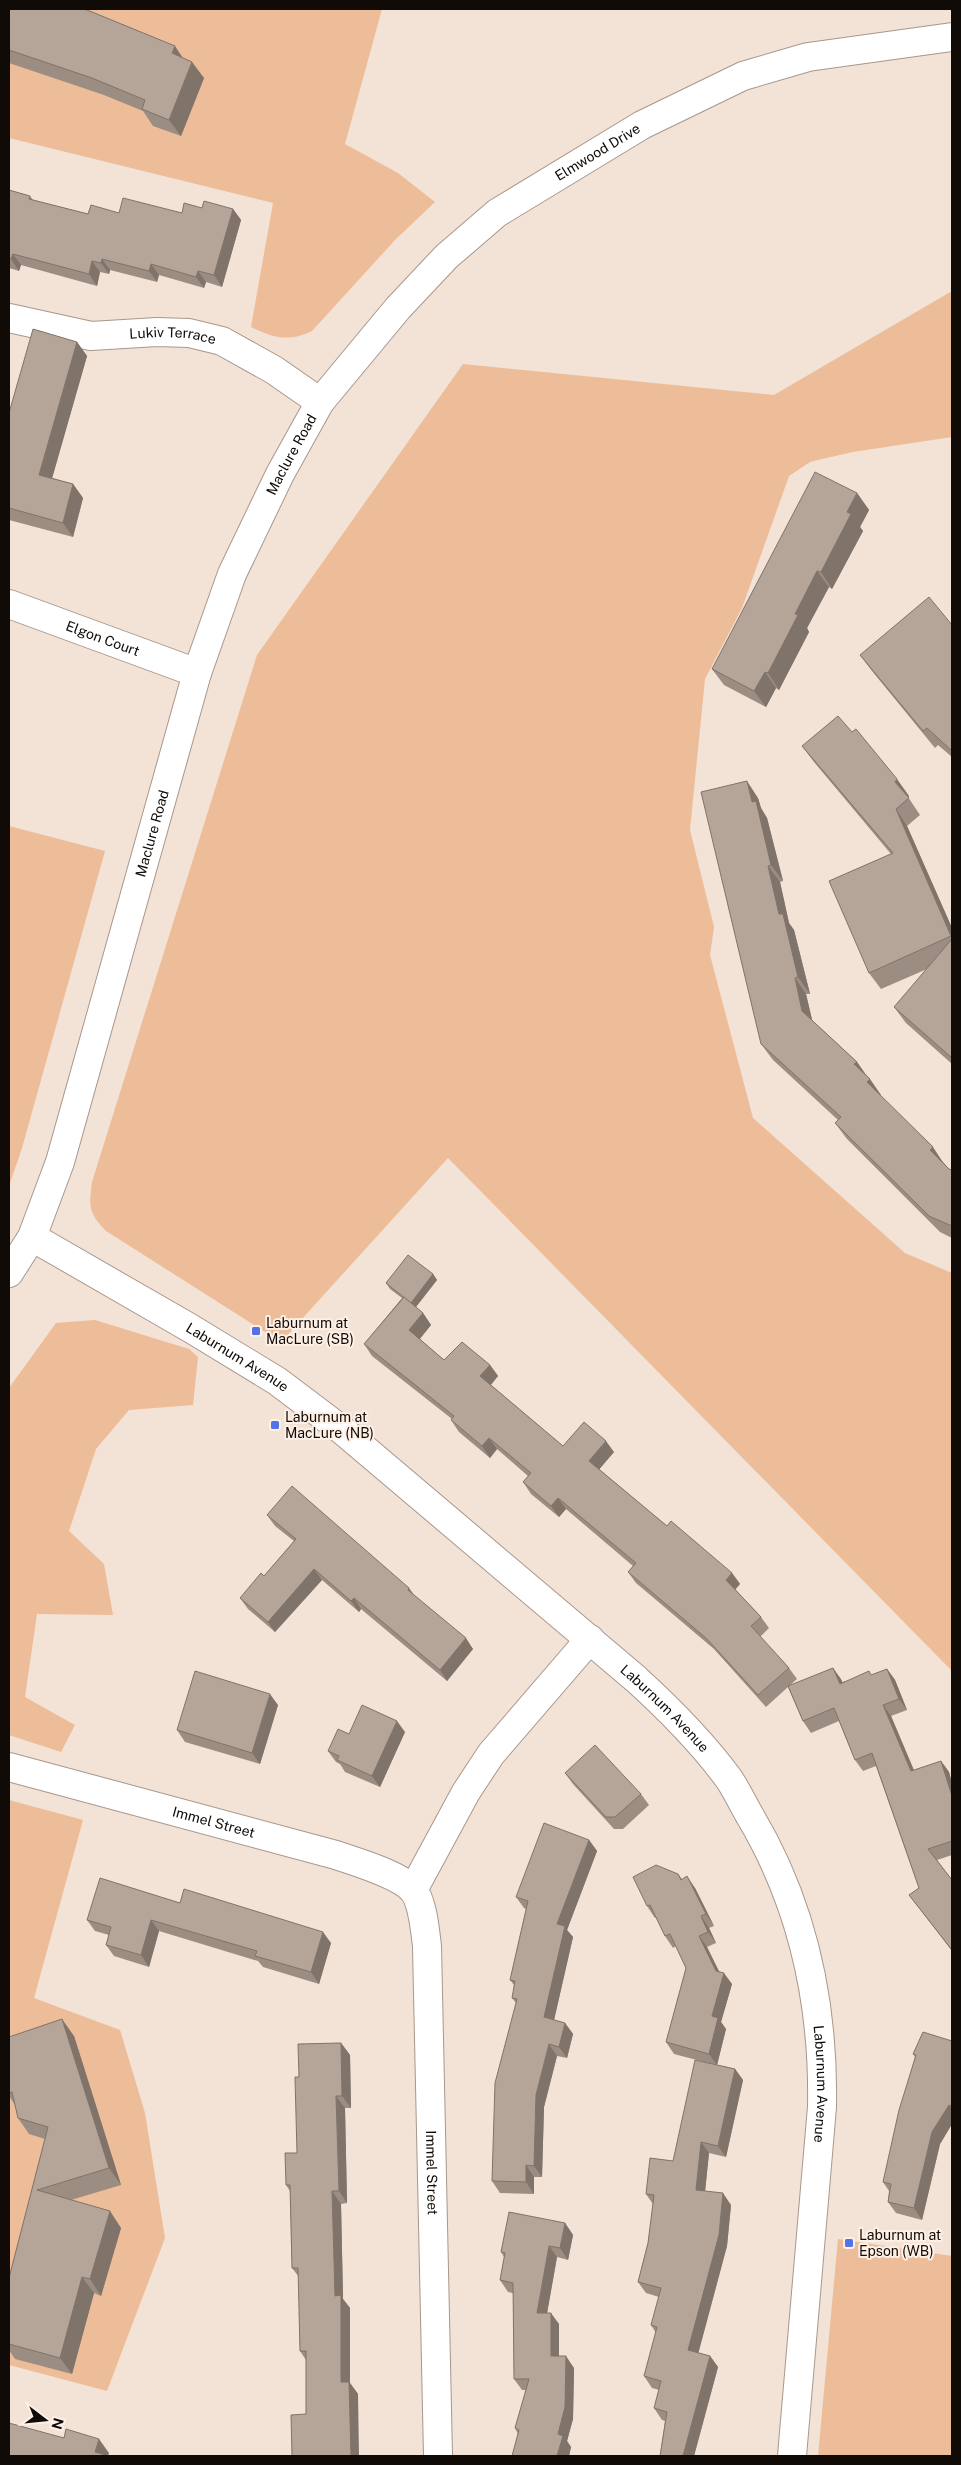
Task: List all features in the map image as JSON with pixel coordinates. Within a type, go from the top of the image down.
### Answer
[{"type":"street","name":"Elmwood Drive","points":[[320,402],[398,308],[447,256],[497,213],[634,130],[743,76],[808,57],[952,37]]},
{"type":"street","name":"Lukiv Terrace","points":[[9,318],[91,336],[157,332],[190,333],[222,341],[274,370],[320,402]]},
{"type":"street","name":"Maclure Road","points":[[9,1273],[32,1237],[60,1162],[197,673],[232,574],[280,474],[320,402]]},
{"type":"street","name":"Elgon Court","points":[[9,604],[197,673]]},
{"type":"street","name":"Laburnum Avenue","points":[[32,1237],[182,1323],[277,1381],[349,1436],[590,1639],[682,1722],[730,1780],[764,1838],[797,1916],[808,1955],[823,2068],[822,2107],[792,2456]]},
{"type":"street","points":[[413,1890],[466,1792],[491,1754],[590,1639]]},
{"type":"street","name":"Immel Street","points":[[9,1767],[336,1855],[388,1874],[413,1890],[424,1919],[427,1946],[438,2456]]},
{"type":"shaded area","points":[[9,9],[382,9],[345,144],[398,173],[435,202],[395,240],[312,331],[296,337],[281,337],[259,331],[251,327],[273,203],[9,138]]},
{"type":"shaded area","points":[[952,291],[952,437],[853,452],[822,459],[810,462],[789,476],[742,608],[705,679],[690,830],[714,927],[710,955],[753,1118],[905,1253],[952,1273],[952,1671],[448,1158],[281,1342],[106,1231],[93,1214],[90,1198],[92,1182],[257,655],[463,364],[774,395]]},
{"type":"shaded area","points":[[9,826],[105,851],[22,1148],[9,1186]]},
{"type":"shaded area","points":[[95,1320],[189,1349],[198,1357],[193,1405],[129,1410],[96,1449],[69,1531],[104,1564],[113,1615],[37,1614],[25,1697],[75,1725],[61,1752],[9,1735],[9,1388],[56,1323]]},
{"type":"shaded area","points":[[9,1800],[83,1820],[34,1998],[120,2030],[145,2113],[165,2238],[107,2391],[9,2365]]},
{"type":"shaded area","points":[[838,2239],[952,2256],[952,2456],[818,2456]]},
{"type":"building","points":[[9,9],[84,9],[175,46],[172,53],[192,62],[169,120],[142,109],[145,100],[92,78],[9,50]]},
{"type":"building","points":[[9,190],[30,196],[29,199],[88,214],[91,205],[119,213],[123,198],[182,213],[184,203],[202,208],[204,201],[233,209],[214,275],[198,271],[196,277],[151,264],[149,271],[102,259],[101,263],[92,261],[89,274],[13,254],[11,259],[9,259]]},
{"type":"building","points":[[33,329],[77,342],[39,475],[73,484],[63,523],[9,508],[9,413]]},
{"type":"building","points":[[815,472],[857,493],[847,512],[851,514],[821,572],[817,571],[795,614],[798,615],[768,673],[765,672],[754,691],[712,669]]},
{"type":"building","points":[[929,597],[952,625],[952,751],[927,728],[923,731],[860,655]]},
{"type":"building","points":[[838,716],[852,732],[856,729],[897,779],[895,782],[909,798],[896,809],[951,936],[869,973],[829,881],[893,853],[802,746]]},
{"type":"building","points":[[747,781],[752,802],[756,801],[771,865],[768,866],[779,914],[783,914],[798,977],[795,978],[802,1011],[857,1062],[854,1064],[870,1079],[867,1082],[933,1147],[930,1150],[952,1170],[952,1226],[929,1216],[835,1123],[841,1117],[761,1044],[701,792]]},
{"type":"building","points":[[952,939],[952,1058],[894,1007]]},
{"type":"building","points":[[408,1255],[433,1274],[411,1303],[386,1283]]},
{"type":"building","points":[[404,1297],[423,1313],[409,1330],[444,1360],[462,1342],[490,1365],[480,1376],[563,1446],[584,1422],[606,1441],[589,1461],[667,1526],[671,1521],[732,1573],[726,1580],[761,1617],[751,1626],[789,1668],[758,1695],[706,1638],[628,1572],[636,1563],[558,1498],[551,1506],[523,1482],[531,1473],[489,1438],[482,1446],[451,1420],[454,1416],[364,1344]]},
{"type":"building","points":[[292,1486],[409,1588],[408,1590],[466,1638],[440,1670],[354,1598],[351,1601],[314,1569],[268,1622],[240,1598],[261,1573],[264,1576],[296,1539],[267,1515]]},
{"type":"building","points":[[833,1668],[840,1684],[869,1671],[871,1675],[887,1669],[899,1699],[883,1705],[911,1771],[941,1761],[952,1796],[952,1841],[928,1849],[952,1880],[952,1950],[909,1895],[919,1888],[872,1753],[855,1760],[834,1708],[803,1721],[788,1686]]},
{"type":"building","points":[[195,1671],[270,1694],[252,1753],[177,1730]]},
{"type":"building","points":[[362,1705],[397,1721],[372,1776],[337,1760],[339,1756],[328,1751],[338,1729],[349,1734]]},
{"type":"building","points":[[595,1745],[641,1794],[615,1817],[606,1817],[565,1773]]},
{"type":"building","points":[[544,1823],[589,1840],[557,1924],[565,1926],[544,2017],[565,2023],[559,2047],[549,2044],[536,2095],[534,2166],[526,2165],[526,2182],[492,2181],[495,2083],[517,1999],[512,1998],[515,1981],[510,1980],[528,1901],[516,1897]]},
{"type":"building","points":[[656,1865],[678,1874],[681,1880],[687,1876],[706,1914],[701,1916],[708,1932],[699,1936],[716,1971],[724,1973],[712,2016],[718,2018],[709,2054],[666,2042],[686,1968],[670,1934],[665,1936],[650,1905],[647,1906],[633,1877]]},
{"type":"building","points":[[100,1878],[180,1903],[184,1889],[323,1932],[311,1972],[255,1956],[257,1951],[151,1920],[141,1955],[106,1945],[111,1927],[87,1920]]},
{"type":"building","points":[[62,2019],[109,2168],[37,2190],[110,2211],[90,2279],[82,2277],[60,2358],[9,2344],[9,2278],[48,2127],[18,2118],[12,2092],[9,2093],[9,2037]]},
{"type":"building","points":[[923,2032],[952,2041],[952,2106],[949,2105],[932,2132],[914,2208],[888,2202],[891,2184],[883,2182],[899,2110],[916,2055],[913,2054]]},
{"type":"building","points":[[341,2043],[342,2096],[336,2096],[339,2191],[332,2191],[335,2296],[341,2295],[341,2382],[349,2382],[351,2456],[292,2456],[291,2415],[306,2414],[306,2351],[300,2351],[298,2268],[292,2268],[290,2185],[286,2185],[285,2153],[297,2153],[295,2077],[299,2077],[298,2044]]},
{"type":"building","points":[[695,2060],[735,2069],[718,2146],[701,2142],[696,2190],[723,2193],[719,2235],[688,2350],[710,2356],[683,2456],[660,2456],[667,2412],[654,2408],[661,2381],[644,2376],[657,2327],[651,2325],[661,2288],[638,2282],[648,2243],[654,2195],[646,2194],[650,2158],[673,2161]]},
{"type":"building","points":[[509,2212],[565,2223],[560,2248],[549,2246],[537,2313],[551,2313],[551,2356],[566,2356],[565,2407],[558,2434],[563,2436],[557,2456],[512,2456],[519,2430],[515,2428],[529,2379],[514,2379],[513,2283],[500,2280],[505,2253],[501,2252]]},
{"type":"building","points":[[9,2423],[64,2438],[66,2429],[99,2439],[95,2452],[109,2456],[9,2456]]},
{"type":"place","name":"Laburnum at MacLure (SB)","points":[[256,1331]]},
{"type":"place","name":"Laburnum at MacLure (NB)","points":[[275,1425]]},
{"type":"place","name":"Laburnum at Epson (WB)","points":[[849,2243]]}]
